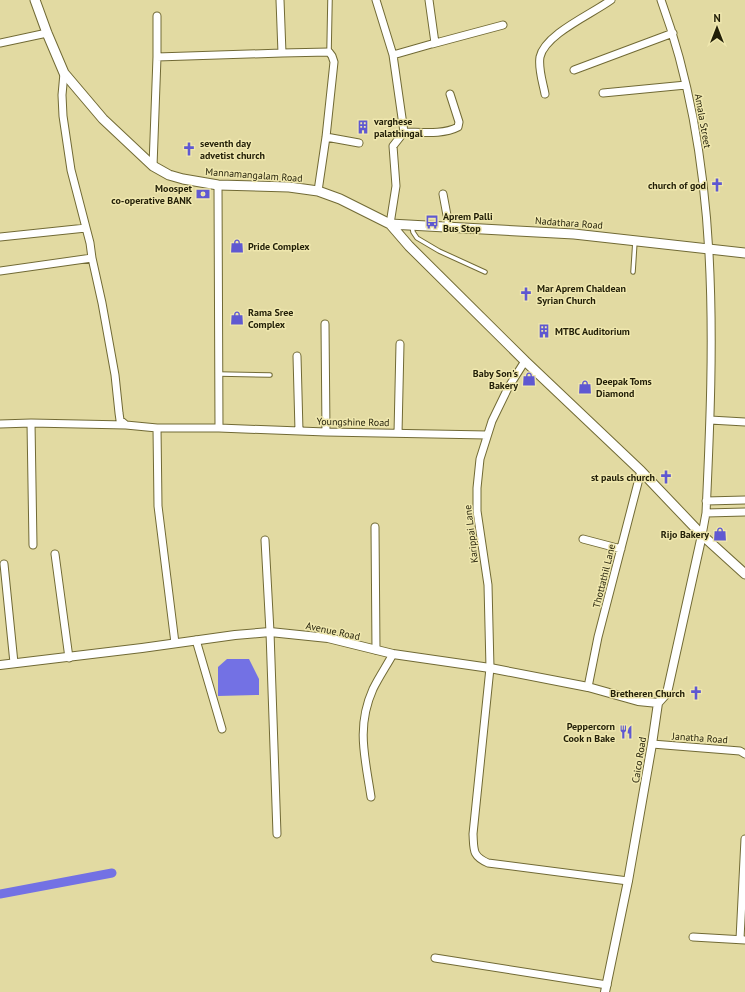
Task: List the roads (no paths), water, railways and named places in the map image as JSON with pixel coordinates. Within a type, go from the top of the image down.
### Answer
[{"type":"main road","name":"Mannamangalam Road","points":[[35,0],[64,72],[103,119],[152,166],[169,175],[218,185],[290,187],[318,191],[340,199],[390,224]]},
{"type":"main road","name":"Nadathara Road","points":[[390,224],[449,226],[574,234],[745,253]]},
{"type":"main road","points":[[390,224],[409,246],[525,361],[641,471],[702,535],[745,574]]},
{"type":"street","points":[[280,0],[282,52]]},
{"type":"street","points":[[376,0],[393,55],[404,132],[393,146],[396,186],[390,224]]},
{"type":"street","points":[[393,55],[435,43],[430,0]]},
{"type":"street","points":[[545,94],[540,66],[540,57],[546,46],[564,29],[611,0]]},
{"type":"street","name":"Amala Street","points":[[661,0],[673,33],[686,85],[700,164],[706,219],[712,365],[706,513],[702,535]]},
{"type":"street","points":[[152,166],[157,57],[157,16]]},
{"type":"street","points":[[428,45],[503,25]]},
{"type":"street","points":[[0,43],[47,33]]},
{"type":"street","points":[[574,70],[673,33]]},
{"type":"street","points":[[157,57],[282,52],[329,52],[334,62],[326,137],[318,191]]},
{"type":"street","points":[[64,72],[62,102],[66,142],[71,170],[90,243],[102,303],[115,375],[118,413],[120,420],[126,425]]},
{"type":"street","points":[[603,94],[686,85]]},
{"type":"street","points":[[404,132],[439,131],[458,127],[459,122],[450,94]]},
{"type":"street","points":[[326,137],[359,143]]},
{"type":"street","points":[[218,185],[219,428]]},
{"type":"street","points":[[443,194],[449,226]]},
{"type":"street","points":[[0,237],[86,228]]},
{"type":"street","points":[[0,271],[92,258]]},
{"type":"street","points":[[325,324],[326,432]]},
{"type":"street","points":[[398,433],[400,344]]},
{"type":"street","points":[[297,356],[299,431]]},
{"type":"street","name":"Karippai Lane","points":[[525,361],[508,388],[487,435],[480,459],[477,488],[477,510],[488,585],[490,668],[473,834],[474,851],[478,859],[488,863],[628,882]]},
{"type":"street","points":[[710,420],[745,422]]},
{"type":"street","points":[[31,423],[33,545]]},
{"type":"street","name":"Youngshine Road","points":[[0,424],[31,423],[126,425],[157,428],[219,428],[326,432],[487,435]]},
{"type":"street","points":[[157,428],[158,513],[175,643]]},
{"type":"street","name":"Thottathil Lane","points":[[588,688],[598,637],[641,471]]},
{"type":"street","points":[[706,500],[745,500]]},
{"type":"street","points":[[706,513],[745,512]]},
{"type":"street","points":[[375,527],[376,650]]},
{"type":"street","name":"Caico Road","points":[[606,988],[628,882],[658,703],[667,693],[702,535]]},
{"type":"street","points":[[583,539],[621,549]]},
{"type":"street","points":[[264,540],[270,632],[277,834]]},
{"type":"street","points":[[55,554],[69,658]]},
{"type":"street","points":[[4,564],[14,663]]},
{"type":"street","name":"Avenue Road","points":[[0,665],[69,658],[196,640],[270,632],[328,638],[393,654],[490,668],[588,688],[638,701],[658,703]]},
{"type":"street","points":[[196,640],[222,729]]},
{"type":"street","points":[[371,797],[363,739],[364,722],[374,688],[393,654]]},
{"type":"street","name":"Janatha Road","points":[[652,744],[740,751],[745,754]]},
{"type":"street","points":[[693,937],[742,940],[745,839]]},
{"type":"street","points":[[434,958],[606,988]]},
{"type":"lane","points":[[329,52],[330,0]]},
{"type":"lane","points":[[412,225],[413,232],[417,238],[439,251],[485,272]]},
{"type":"lane","points":[[633,272],[635,240]]},
{"type":"lane","points":[[219,374],[270,375]]},
{"type":"waterway","points":[[0,894],[112,873]]},
{"type":"place","name":"varghese palathingal","points":[[363,127]]},
{"type":"place","name":"seventh day advetist church","points":[[189,149]]},
{"type":"place","name":"church of god","points":[[717,185]]},
{"type":"place","name":"Moospet co-operative BANK","points":[[203,194]]},
{"type":"place","name":"Aprem Palli Bus Stop","points":[[432,222]]},
{"type":"place","name":"Pride Complex","points":[[237,246]]},
{"type":"place","name":"Mar Aprem Chaldean Syrian Church","points":[[526,294]]},
{"type":"place","name":"Rama Sree Complex","points":[[237,318]]},
{"type":"place","name":"MTBC Auditorium","points":[[544,331]]},
{"type":"place","name":"Baby Son's Bakery","points":[[529,379]]},
{"type":"place","name":"Deepak Toms Diamond","points":[[585,387]]},
{"type":"place","name":"st pauls church","points":[[666,477]]},
{"type":"place","name":"Rijo Bakery","points":[[720,534]]},
{"type":"place","name":"Bretheren Church","points":[[696,693]]},
{"type":"place","name":"Peppercorn Cook n Bake","points":[[626,732]]}]
